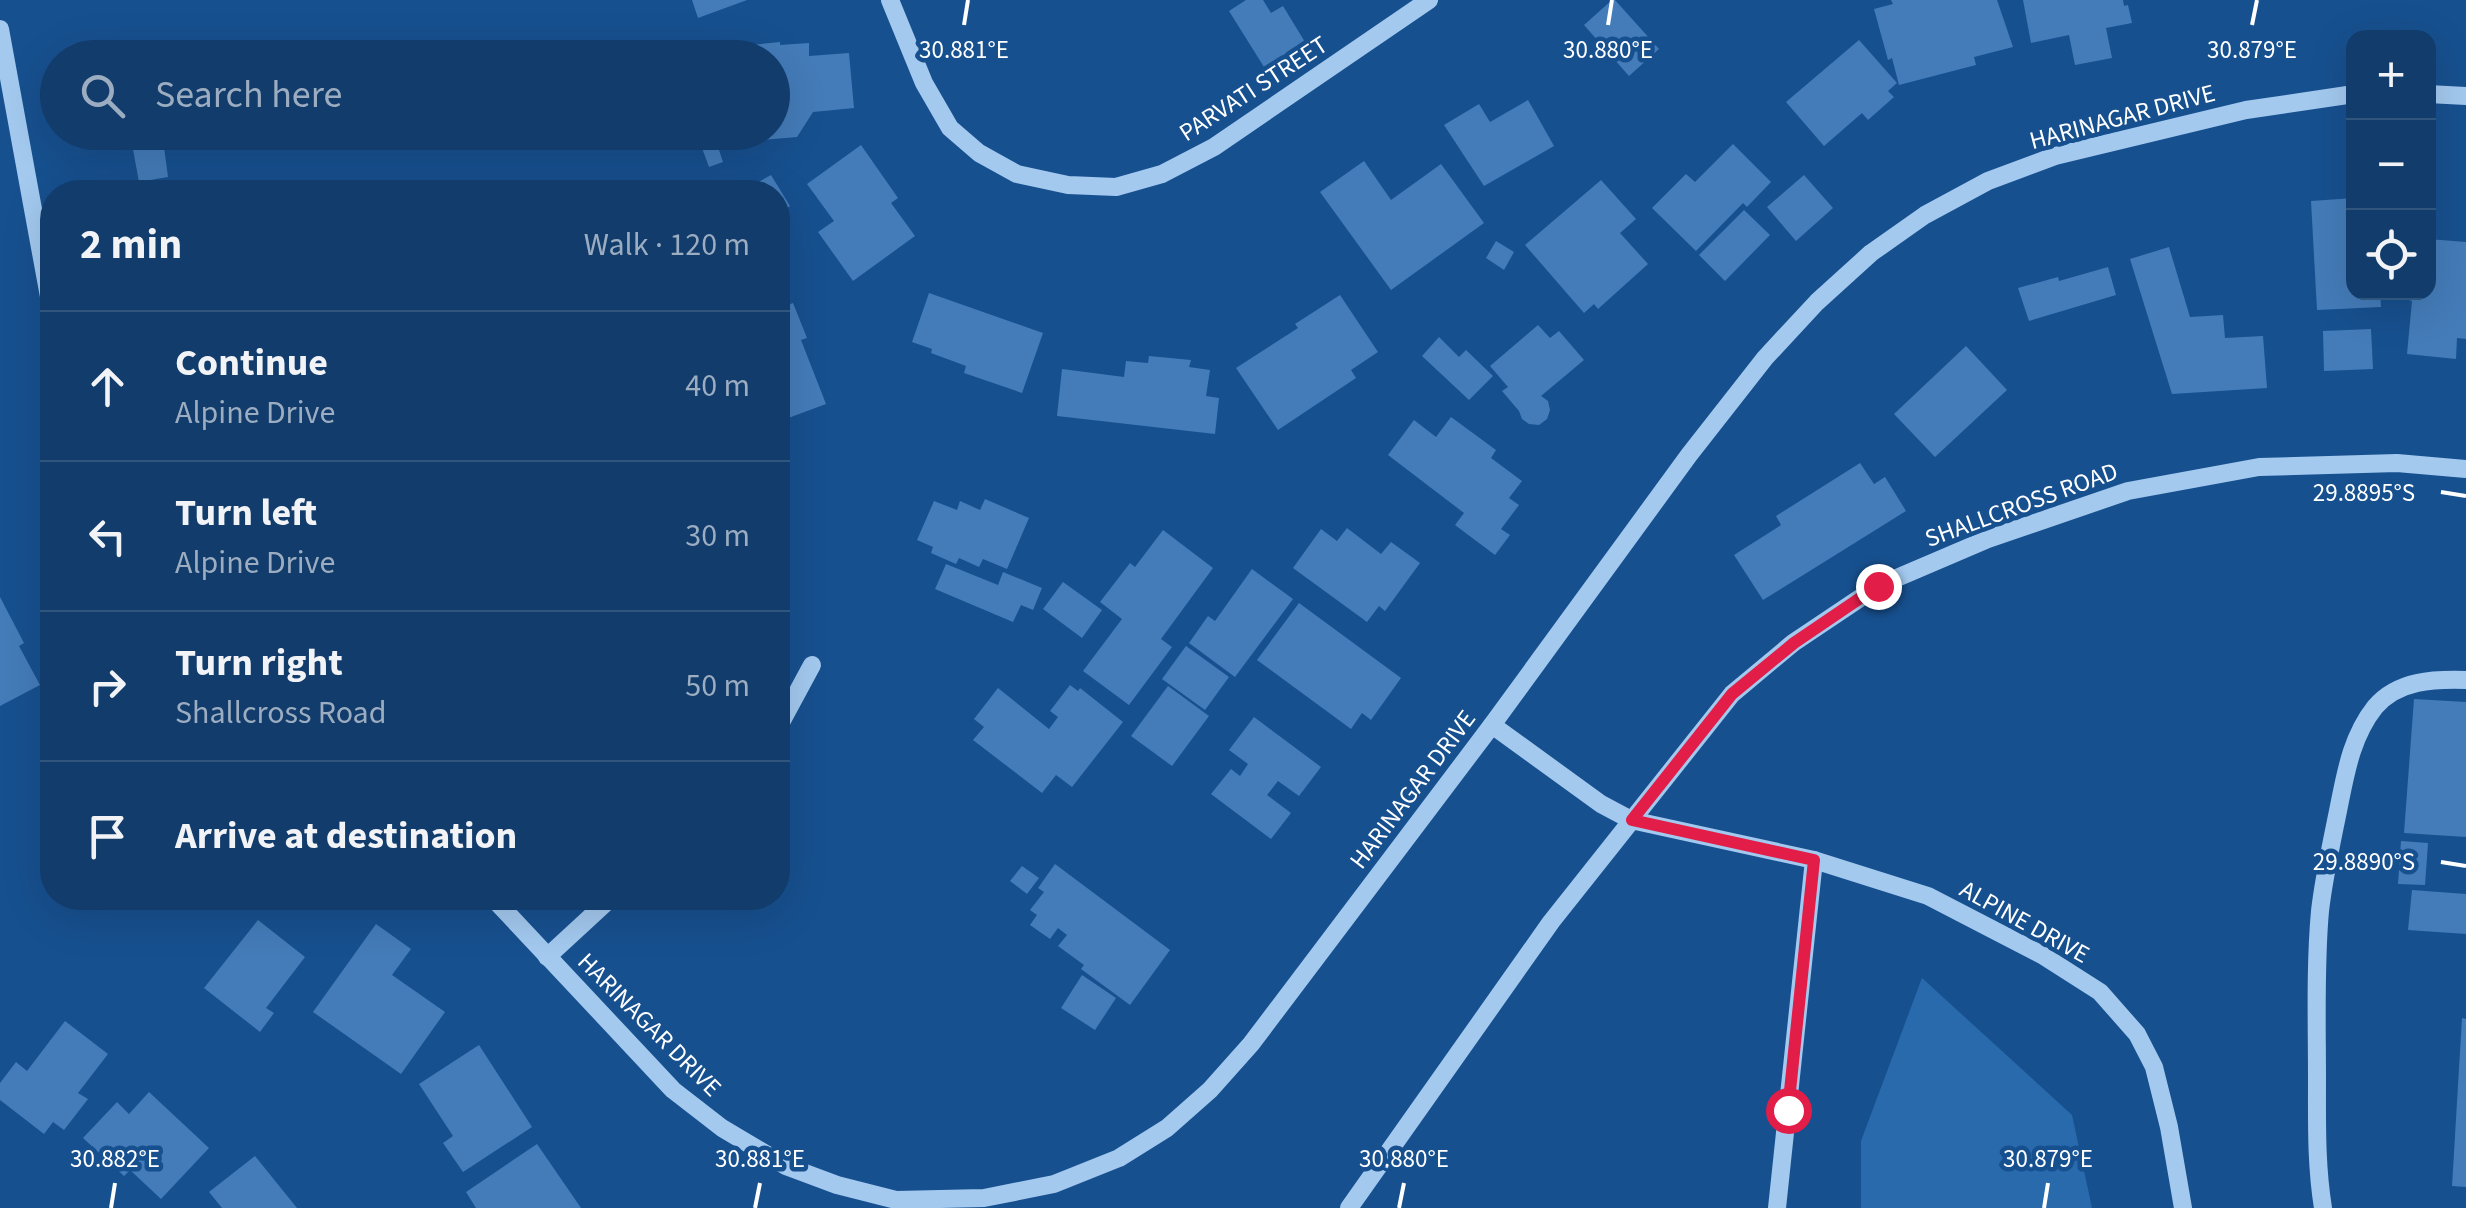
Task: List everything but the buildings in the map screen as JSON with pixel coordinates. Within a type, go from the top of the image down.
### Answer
[{"type":"street","name":"PARVATI STREET","points":[[890,0],[924,82],[950,128],[979,153],[1017,174],[1068,185],[1116,187],[1162,174],[1214,147],[1429,0]]},
{"type":"street","points":[[0,29],[40,247]]},
{"type":"street","points":[[2436,94],[2466,96]]},
{"type":"street","name":"HARINAGAR DRIVE","points":[[504,910],[673,1090],[722,1128],[786,1166],[896,1204],[984,1198],[1054,1184],[1119,1158],[1168,1128],[1210,1090],[1251,1044],[1764,358],[1871,252],[1925,215],[1988,181],[2054,156],[2246,110],[2346,95]]},
{"type":"street","name":"SHALLCROSS ROAD","points":[[1350,1208],[1551,922],[1732,694],[1794,643],[1878,586],[1988,538],[2128,491],[2260,466],[2396,464],[2466,470]]},
{"type":"street","points":[[790,706],[812,665]]},
{"type":"street","points":[[2323,1208],[2318,1177],[2316,1034],[2320,913],[2348,760],[2376,705],[2398,689],[2430,679],[2466,680]]},
{"type":"street","name":"ALPINE DRIVE","points":[[1492,724],[1601,804],[1632,820],[1814,860],[1928,896],[2042,955],[2100,992],[2137,1034],[2154,1067],[2183,1208]]},
{"type":"street","points":[[1777,1208],[1814,860]]},
{"type":"street","points":[[548,957],[598,910]]},
{"type":"shaded area","points":[[1922,978],[2072,1115],[2092,1208],[1861,1208],[1861,1141]]},
{"type":"route","points":[[1788,1110],[1814,860],[1632,820],[1732,694],[1794,643],[1878,586]]}]
